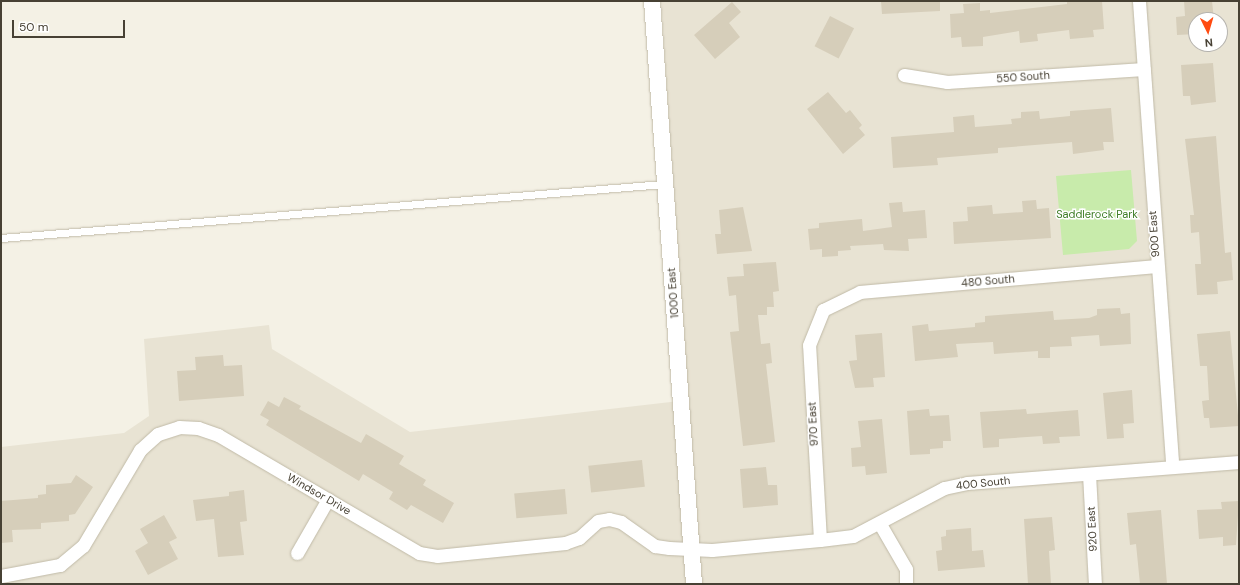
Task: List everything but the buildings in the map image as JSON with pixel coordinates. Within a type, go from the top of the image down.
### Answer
[{"type":"street","name":"1000 East","points":[[652,1],[694,584]]},
{"type":"street","name":"900 East","points":[[1139,1],[1156,266],[1172,467]]},
{"type":"street","name":"550 South","points":[[904,75],[947,82],[1144,69]]},
{"type":"street","name":"480 South","points":[[823,310],[860,292],[1156,266]]},
{"type":"street","name":"970 East","points":[[820,540],[809,345],[823,310]]},
{"type":"street","name":"Windsor Drive","points":[[1,576],[60,565],[77,551],[97,525],[140,450],[158,434],[179,427],[198,428],[218,435],[419,553],[437,556],[566,543],[579,538],[598,521],[609,519],[620,522],[655,546],[692,549]]},
{"type":"street","name":"400 South","points":[[692,549],[820,540],[853,536],[880,524],[944,488],[1089,474],[1239,462]]},
{"type":"street","name":"920 East","points":[[1089,474],[1095,584]]},
{"type":"street","points":[[297,553],[328,499]]},
{"type":"street","points":[[880,524],[906,569],[906,584]]},
{"type":"lane","points":[[1,238],[664,184]]},
{"type":"shaded area","points":[[661,1],[1239,1],[1239,584],[1,584],[1,447],[124,433],[149,416],[144,339],[269,325],[272,349],[410,432],[688,400]]},
{"type":"green space","name":"Saddlerock Park","points":[[1131,170],[1137,241],[1129,249],[1063,255],[1056,176]]}]
